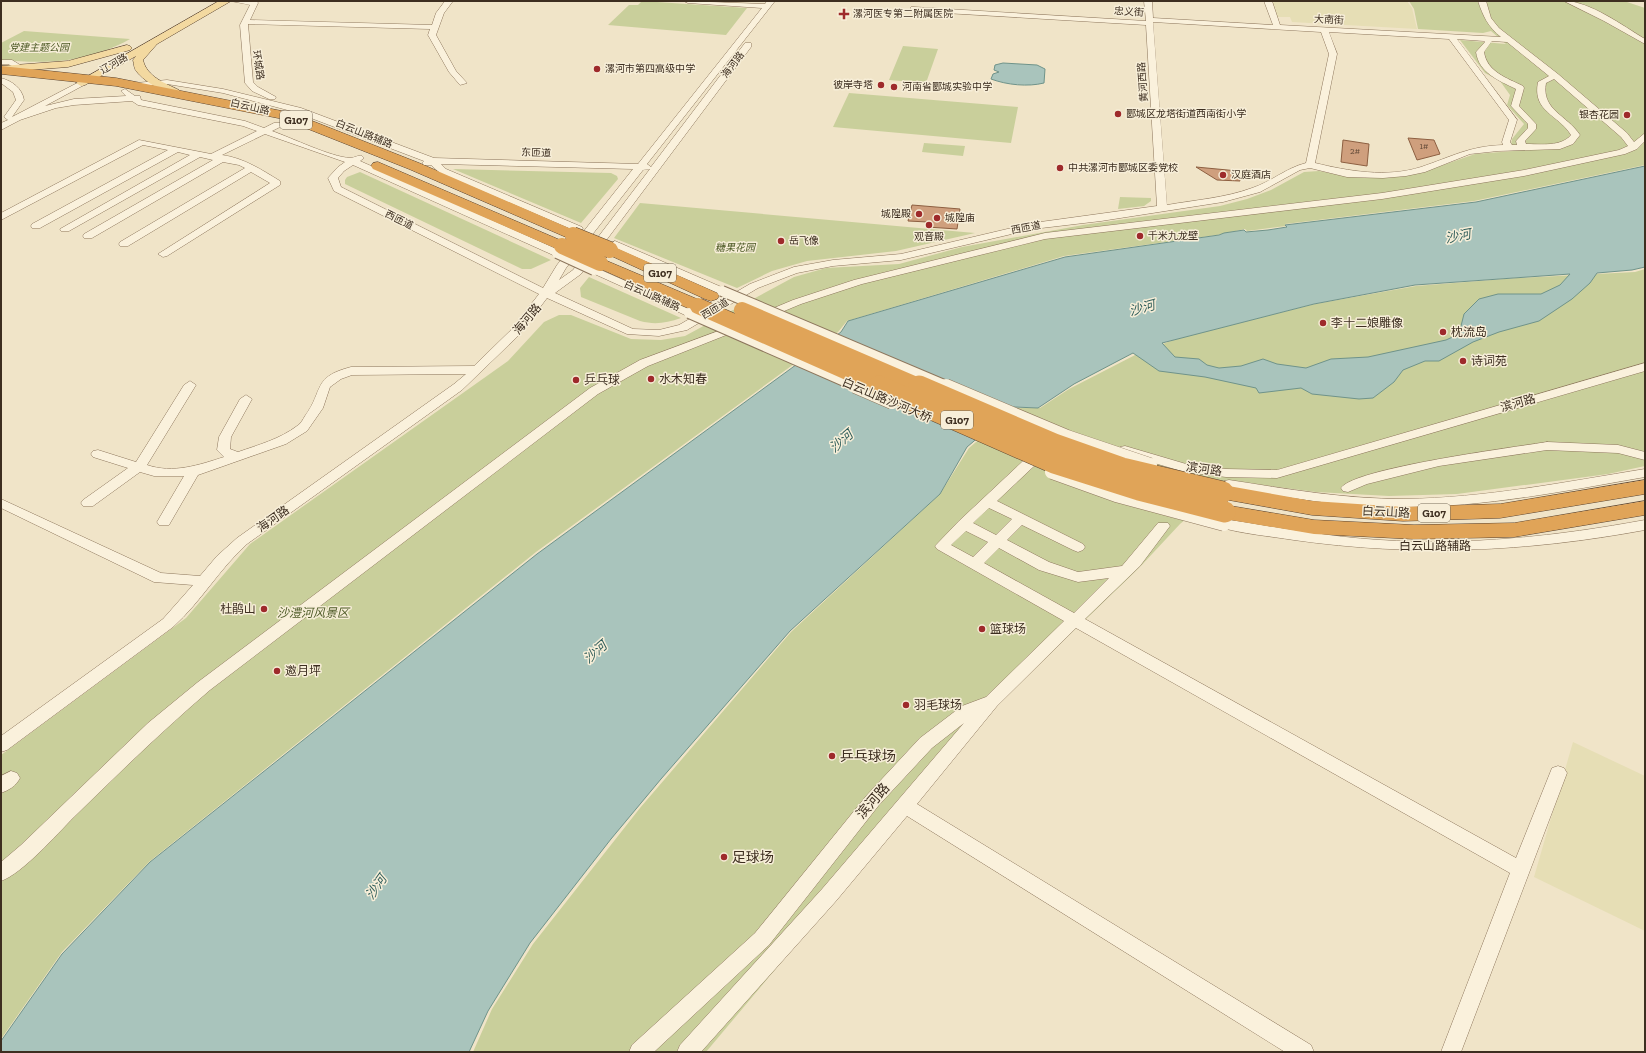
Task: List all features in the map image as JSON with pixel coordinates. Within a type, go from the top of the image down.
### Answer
[{"type":"highway","name":"白云山路","points":[[1,69],[80,80],[242,115],[287,117]]},
{"type":"highway","name":"白云山路","points":[[1,78],[21,72]]},
{"type":"highway","name":"白云山路","points":[[132,91],[175,92],[287,117],[414,166],[576,232]]},
{"type":"highway","name":"白云山路","points":[[287,117],[294,130],[355,159],[559,250],[597,266],[705,301]]},
{"type":"highway","name":"G107","points":[[576,232],[612,247],[705,301]]},
{"type":"highway","name":"白云山路沙河大桥","points":[[705,301],[1054,463],[1127,487],[1225,503]]},
{"type":"highway","name":"白云山路","points":[[1225,503],[1403,514],[1500,510],[1645,487]]},
{"type":"highway","name":"白云山路","points":[[1225,503],[1314,526],[1414,532],[1514,530],[1645,508]]},
{"type":"main road","name":"辽河路","points":[[80,80],[214,1]]},
{"type":"main road","name":"辽河路","points":[[150,40],[226,1]]},
{"type":"main road","points":[[21,72],[80,61],[121,50],[150,40]]},
{"type":"main road","points":[[150,40],[138,60],[140,70],[157,83],[175,92]]},
{"type":"street","name":"环城路","points":[[235,1],[254,3],[244,25],[249,83],[287,117]]},
{"type":"street","points":[[449,1],[440,13],[432,35],[454,72],[463,83]]},
{"type":"street","points":[[688,1],[769,4]]},
{"type":"street","name":"海河路","points":[[547,294],[577,272],[782,1]]},
{"type":"street","name":"黄河西路","points":[[1148,1],[1162,209]]},
{"type":"street","points":[[1268,1],[1276,27]]},
{"type":"street","points":[[1482,1],[1487,18],[1506,40],[1555,76],[1624,135],[1634,147]]},
{"type":"street","points":[[1568,1],[1607,19],[1645,42]]},
{"type":"street","name":"海河路","points":[[1,745],[168,624],[185,608],[222,559],[242,541],[458,387],[477,370],[529,319],[547,294],[561,267],[642,167],[769,4]]},
{"type":"street","name":"忠义街","points":[[914,9],[960,9],[1150,21]]},
{"type":"street","name":"大南街","points":[[1150,21],[1506,40]]},
{"type":"street","points":[[245,22],[435,27]]},
{"type":"street","points":[[1324,30],[1333,54],[1310,166],[1347,174],[1383,175],[1422,170],[1468,152],[1509,148],[1560,146],[1570,142],[1576,135],[1572,127],[1541,101],[1538,93],[1542,82],[1555,76]]},
{"type":"street","points":[[1451,37],[1513,120],[1506,142],[1509,148]]},
{"type":"street","points":[[1486,39],[1489,42],[1480,52],[1480,59],[1484,66],[1491,72],[1520,88],[1515,106],[1532,124],[1532,129],[1520,141],[1523,148]]},
{"type":"street","points":[[1,62],[9,62],[21,72]]},
{"type":"street","points":[[1,78],[15,88],[20,94],[20,100],[4,118]]},
{"type":"street","name":"辽河路","points":[[1,127],[80,80]]},
{"type":"street","name":"辽河路","points":[[4,118],[80,80]]},
{"type":"street","name":"白云山路辅路","points":[[18,118],[54,106],[132,91],[157,83],[167,82],[223,92],[287,117],[433,161],[443,171],[576,232]]},
{"type":"street","points":[[132,91],[138,102],[219,118],[264,131],[329,155],[355,159]]},
{"type":"street","points":[[88,236],[287,117]]},
{"type":"street","points":[[1624,135],[1631,138],[1644,137]]},
{"type":"street","points":[[1,873],[154,728],[204,686],[594,390],[644,362],[696,344],[797,302],[858,282],[1045,236],[1132,224],[1382,196],[1524,173],[1622,152],[1634,147],[1644,137]]},
{"type":"street","points":[[1,217],[142,142],[242,163],[277,183],[163,254]]},
{"type":"street","points":[[36,226],[177,149]]},
{"type":"street","points":[[65,229],[200,153]]},
{"type":"street","name":"西匝道","points":[[355,159],[333,178],[337,189],[547,294],[631,332],[659,333],[683,328],[754,286],[794,270],[833,262],[901,257],[1032,226],[1162,209],[1223,199],[1258,190],[1297,168],[1310,166]]},
{"type":"street","name":"东匝道","points":[[414,166],[433,161],[657,167]]},
{"type":"street","points":[[124,244],[252,168]]},
{"type":"street","points":[[705,301],[1067,436],[1147,464],[1225,503],[1319,498],[1404,503],[1505,496],[1645,473]]},
{"type":"street","name":"滨河路","points":[[974,564],[942,546],[989,502],[1017,473],[1064,431],[1185,468],[1226,472],[1276,474],[1645,367]]},
{"type":"street","points":[[98,454],[140,466],[154,472],[194,472],[281,441],[303,428],[317,408],[325,385],[337,376],[351,371],[477,370]]},
{"type":"street","points":[[88,503],[140,466],[190,385]]},
{"type":"street","points":[[238,456],[229,454],[223,450],[225,436],[246,400]]},
{"type":"street","points":[[1348,488],[1363,481],[1439,462],[1547,446],[1618,449],[1645,456]]},
{"type":"street","points":[[164,522],[194,472]]},
{"type":"street","points":[[989,502],[1078,547]]},
{"type":"street","points":[[1,503],[159,578],[204,581]]},
{"type":"street","name":"白云山路辅路","points":[[1225,503],[1332,540],[1400,546],[1472,546],[1524,542],[1645,525]]},
{"type":"street","points":[[1021,518],[974,564],[1521,870]]},
{"type":"street","points":[[964,524],[1044,566],[1078,576],[1126,571]]},
{"type":"street","name":"滨河路","points":[[638,1052],[762,939],[873,800],[926,743],[968,711],[992,701],[1135,562],[1163,526]]},
{"type":"street","points":[[687,1052],[829,895],[992,701]]},
{"type":"street","points":[[1451,1052],[1558,773]]},
{"type":"street","points":[[904,805],[1304,1052]]},
{"type":"shaded area","points":[[1271,1],[1407,1],[1412,8],[1417,29],[1292,22],[1290,17],[1277,17]]},
{"type":"shaded area","points":[[1573,742],[1645,776],[1645,931],[1534,877]]},
{"type":"green space","points":[[642,1],[747,8],[726,35],[608,25],[629,5],[638,5]]},
{"type":"green space","name":"沙澧河风景区","points":[[1409,1],[1624,1],[1645,8],[1645,165],[1474,201],[1285,224],[1286,226],[1247,231],[1245,229],[1217,235],[1064,256],[847,321],[838,332],[536,552],[150,861],[62,952],[1,1039],[1,755],[186,618],[250,544],[508,361],[544,322],[559,315],[571,315],[631,339],[661,340],[685,336],[794,277],[826,268],[899,264],[962,247],[1083,225],[1220,206],[1247,199],[1271,190],[1304,172],[1319,171],[1346,176],[1385,177],[1420,173],[1475,154],[1514,151],[1511,145],[1512,139],[1524,124],[1507,105],[1510,95],[1500,81],[1485,73],[1460,40],[1506,44],[1491,31],[1483,33],[1418,29],[1414,9]]},
{"type":"green space","name":"党建主题公园","points":[[24,31],[130,39],[98,53],[67,60],[35,62],[1,60],[1,43]]},
{"type":"green space","points":[[903,46],[938,49],[926,83],[889,80]]},
{"type":"green space","points":[[849,93],[1018,107],[1011,143],[833,127]]},
{"type":"green space","points":[[924,143],[965,146],[963,156],[922,152]]},
{"type":"green space","points":[[453,169],[611,173],[617,176],[618,179],[581,223]]},
{"type":"green space","points":[[360,172],[551,260],[531,269],[522,269],[345,184],[347,177]]},
{"type":"green space","points":[[1120,197],[1151,198],[1151,201],[1144,206],[1118,209]]},
{"type":"green space","name":"糖果花园","points":[[640,203],[975,233],[896,251],[807,261],[772,271],[737,288],[614,238]]},
{"type":"green space","points":[[1645,269],[1645,466],[1608,474],[1457,494],[1389,496],[1316,492],[1232,481],[1180,524],[1139,568],[1000,702],[706,1052],[473,1052],[492,1009],[533,944],[640,808],[791,632],[940,494],[969,448],[1016,408],[1040,408],[1069,389],[1139,353],[1176,339],[1315,304],[1416,286],[1517,278],[1635,272]]},
{"type":"green space","points":[[589,277],[681,318],[660,323],[640,321],[581,297],[580,288]]},
{"type":"water","points":[[1003,63],[1037,65],[1045,69],[1044,83],[1018,85],[991,79],[993,74],[999,72],[994,70],[995,65]]},
{"type":"water","name":"沙河","points":[[1645,166],[1645,267],[1632,270],[1597,273],[1590,283],[1572,299],[1539,321],[1499,332],[1473,342],[1439,361],[1425,361],[1403,370],[1394,382],[1373,398],[1359,399],[1312,394],[1301,388],[1259,393],[1256,388],[1205,377],[1159,371],[1133,353],[1074,384],[1038,408],[1014,407],[967,447],[940,494],[790,631],[661,779],[611,839],[530,943],[488,1011],[469,1052],[1,1052],[1,1041],[62,954],[150,862],[537,554],[841,332],[848,321],[1065,257],[1219,235],[1244,230],[1246,232],[1268,230],[1287,227],[1285,225],[1476,202]],"holes":[[[1570,274],[1560,285],[1541,294],[1498,294],[1479,299],[1464,314],[1459,334],[1446,340],[1368,357],[1331,359],[1306,368],[1277,364],[1263,359],[1241,366],[1219,368],[1207,365],[1199,359],[1175,357],[1162,343],[1314,304],[1415,285]]]},
{"type":"building","points":[[1408,138],[1434,140],[1440,154],[1417,160]]},
{"type":"building","points":[[1343,140],[1369,144],[1367,166],[1341,162]]},
{"type":"building","name":"汉庭酒店","points":[[1196,167],[1238,171],[1240,181],[1217,180]]},
{"type":"building","points":[[912,205],[960,209],[957,229],[927,227],[928,222],[908,221]]},
{"type":"place","name":"漯河医专第二附属医院","points":[[844,14]]},
{"type":"place","name":"漯河市第四高级中学","points":[[597,69]]},
{"type":"place","name":"彼岸寺塔","points":[[881,85]]},
{"type":"place","name":"河南省郾城实验中学","points":[[894,87]]},
{"type":"place","name":"郾城区龙塔街道西南街小学","points":[[1118,114]]},
{"type":"place","name":"银杏花园","points":[[1627,115]]},
{"type":"place","name":"中共漯河市郾城区委党校","points":[[1060,168]]},
{"type":"place","name":"汉庭酒店","points":[[1223,175]]},
{"type":"place","name":"城隍殿","points":[[919,214]]},
{"type":"place","name":"城隍庙","points":[[937,218]]},
{"type":"place","name":"观音殿","points":[[929,225]]},
{"type":"place","name":"千米九龙壁","points":[[1140,236]]},
{"type":"place","name":"岳飞像","points":[[781,241]]},
{"type":"place","name":"李十二娘雕像","points":[[1323,323]]},
{"type":"place","name":"枕流岛","points":[[1443,332]]},
{"type":"place","name":"诗词苑","points":[[1463,361]]},
{"type":"place","name":"水木知春","points":[[651,379]]},
{"type":"place","name":"乒乓球","points":[[576,380]]},
{"type":"place","name":"杜鹃山","points":[[264,609]]},
{"type":"place","name":"篮球场","points":[[982,629]]},
{"type":"place","name":"邀月坪","points":[[277,671]]},
{"type":"place","name":"羽毛球场","points":[[906,705]]},
{"type":"place","name":"乒乓球场","points":[[832,756]]},
{"type":"place","name":"足球场","points":[[724,857]]}]
